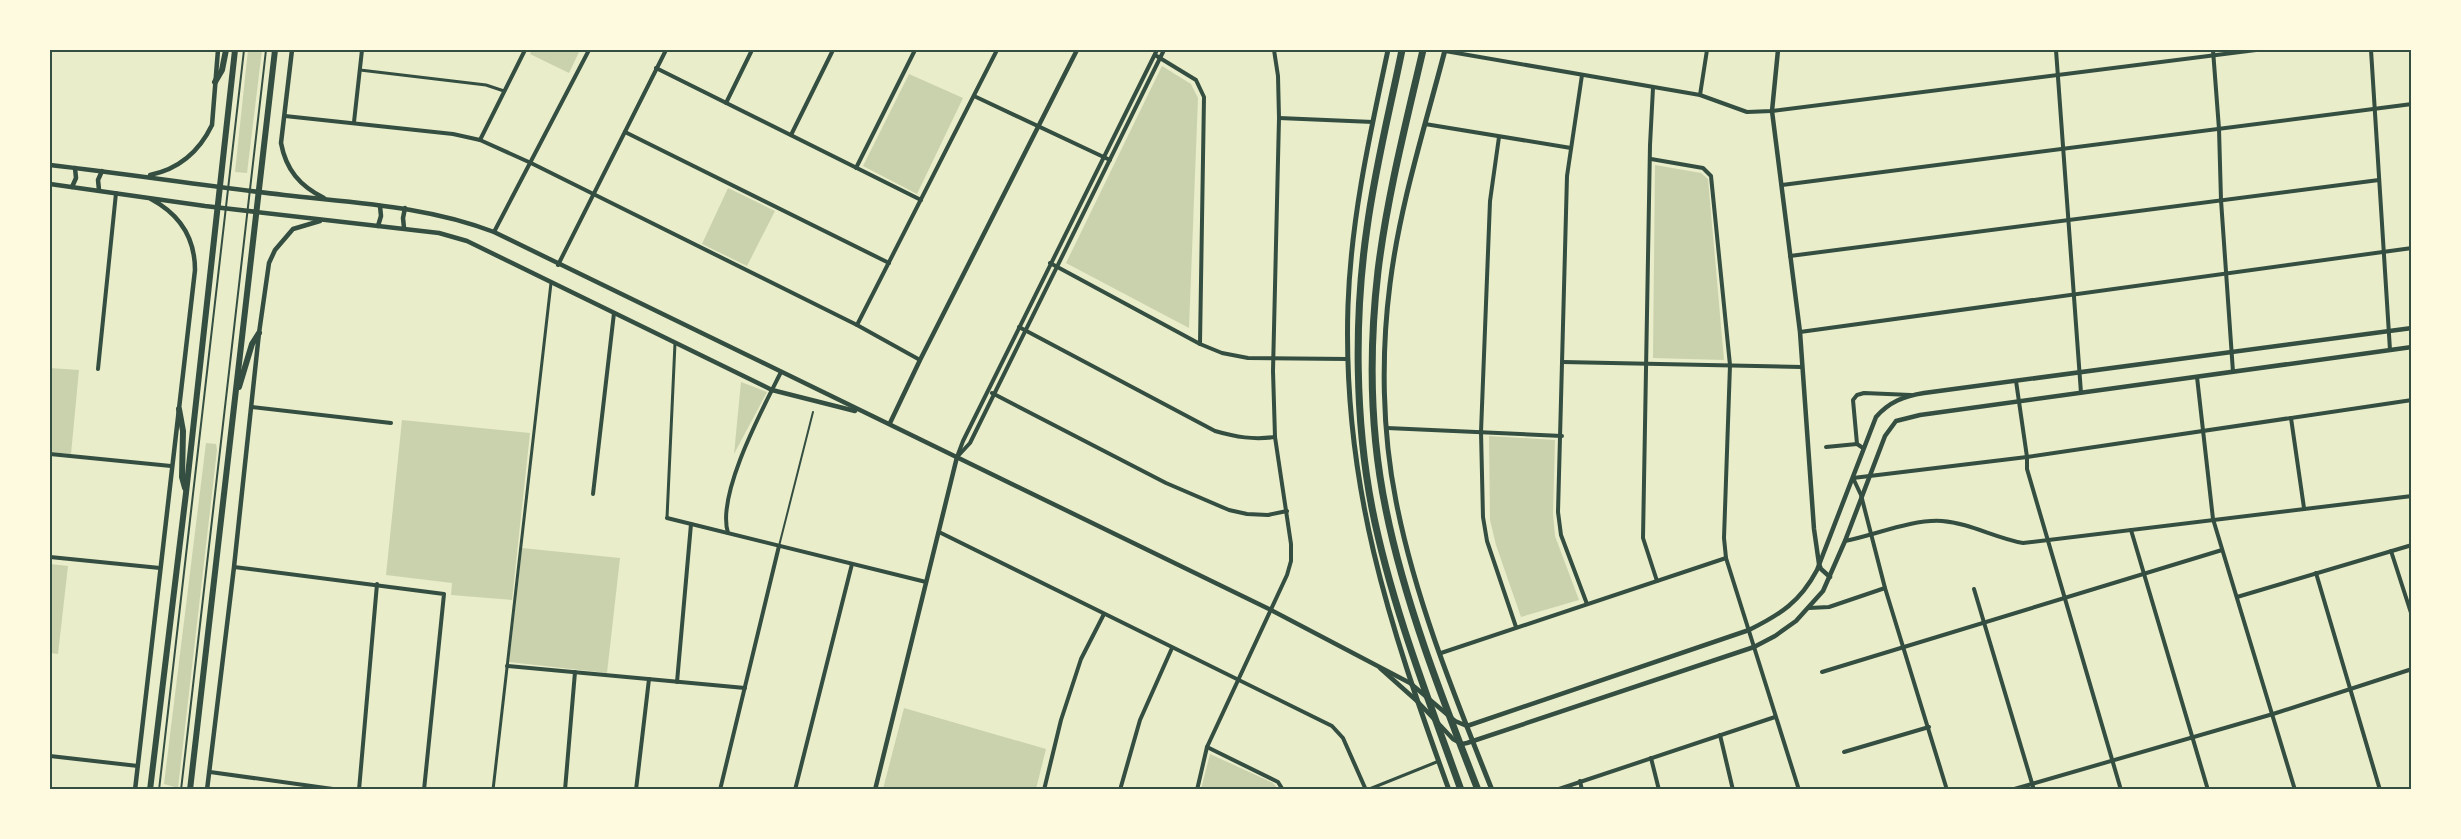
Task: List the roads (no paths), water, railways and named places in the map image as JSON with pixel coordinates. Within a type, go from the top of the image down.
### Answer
[{"type":"highway","points":[[1402,50],[1367,229],[1360,307],[1360,379],[1364,444],[1372,507],[1392,588],[1427,696],[1461,789]]},
{"type":"highway","points":[[1423,50],[1390,194],[1381,247],[1374,317],[1373,381],[1377,440],[1386,510],[1428,656],[1478,789]]},
{"type":"main road","points":[[215,82],[222,70],[226,50]]},
{"type":"main road","points":[[150,789],[186,494],[235,50]]},
{"type":"main road","points":[[190,789],[275,50]]},
{"type":"main road","points":[[1388,50],[1361,175],[1350,282],[1348,359],[1352,438],[1364,514],[1386,607],[1410,683],[1449,789]]},
{"type":"main road","points":[[1445,50],[1401,213],[1389,285],[1384,362],[1387,428],[1396,501],[1416,578],[1467,726],[1492,789]]},
{"type":"main road","points":[[235,396],[252,344],[259,333]]},
{"type":"main road","points":[[178,409],[183,431],[182,477],[186,494]]},
{"type":"street","points":[[147,176],[170,170],[183,162],[200,146],[212,125],[218,50]]},
{"type":"street","points":[[292,50],[281,144],[284,157],[301,183],[327,200]]},
{"type":"street","points":[[354,122],[362,50]]},
{"type":"street","points":[[480,140],[525,50]]},
{"type":"street","points":[[494,232],[589,50]]},
{"type":"street","points":[[558,265],[666,50]]},
{"type":"street","points":[[726,103],[752,50]]},
{"type":"street","points":[[791,135],[833,50]]},
{"type":"street","points":[[856,168],[915,50]]},
{"type":"street","points":[[857,325],[997,50]]},
{"type":"street","points":[[890,423],[1077,50]]},
{"type":"street","points":[[875,789],[959,449],[1157,50]]},
{"type":"street","points":[[957,458],[967,447],[1164,50]]},
{"type":"street","points":[[1197,789],[1207,747],[1269,609],[1287,575],[1291,561],[1287,512],[1275,437],[1274,357],[1279,118],[1278,76],[1274,50]]},
{"type":"street","points":[[1445,50],[1700,95],[1747,112],[1773,111],[2058,75],[2214,52],[2256,50]]},
{"type":"street","points":[[1700,95],[1707,50]]},
{"type":"street","points":[[1778,50],[1773,111],[1800,332],[1814,529],[1819,564],[1825,574],[1830,577]]},
{"type":"street","points":[[2056,50],[2081,393]]},
{"type":"street","points":[[2371,50],[2390,350]]},
{"type":"street","points":[[2214,52],[2221,201],[2233,372]]},
{"type":"street","points":[[1155,55],[1196,80],[1204,97],[1200,344]]},
{"type":"street","points":[[657,68],[921,200]]},
{"type":"street","points":[[360,70],[486,85],[504,91]]},
{"type":"street","points":[[1582,75],[1567,176],[1558,526],[1587,604]]},
{"type":"street","points":[[1653,88],[1643,538],[1657,581]]},
{"type":"street","points":[[974,96],[1110,160]]},
{"type":"street","points":[[1782,185],[2412,104]]},
{"type":"street","points":[[285,116],[453,134],[480,140],[531,163],[857,325],[920,360]]},
{"type":"street","points":[[1279,118],[1373,122]]},
{"type":"street","points":[[1424,124],[1570,148]]},
{"type":"street","points":[[625,132],[889,263]]},
{"type":"street","points":[[1499,137],[1490,201],[1481,432],[1484,529],[1516,627]]},
{"type":"street","points":[[1651,159],[1704,168],[1711,176],[1730,365],[1724,538],[1726,558],[1799,789]]},
{"type":"street","points":[[50,165],[147,176],[219,188],[405,208],[443,215],[494,232],[1269,609],[1410,683],[1450,716],[1467,726],[1749,630],[1790,606],[1807,589],[1819,564],[1876,417],[1884,408],[1911,395]]},
{"type":"street","points":[[72,187],[76,178],[75,168]]},
{"type":"street","points":[[99,190],[98,180],[102,171]]},
{"type":"street","points":[[1790,256],[2379,180]]},
{"type":"street","points":[[50,184],[248,211],[440,233],[467,241],[772,390],[862,412]]},
{"type":"street","points":[[98,369],[116,192]]},
{"type":"street","points":[[135,789],[195,259],[190,239],[176,216],[166,207],[146,197]]},
{"type":"street","points":[[378,226],[381,216],[380,206]]},
{"type":"street","points":[[404,228],[405,208]]},
{"type":"street","points":[[207,789],[269,263],[275,250],[293,229],[323,220]]},
{"type":"street","points":[[1800,332],[2412,248]]},
{"type":"street","points":[[1050,263],[1200,344],[1222,353],[1248,358],[1348,359]]},
{"type":"street","points":[[493,789],[551,283]]},
{"type":"street","points":[[593,494],[614,313]]},
{"type":"street","points":[[1019,327],[1215,431],[1236,437],[1257,439],[1275,437]]},
{"type":"street","points":[[1857,444],[1853,400],[1857,395],[1864,393],[1911,395],[2412,328]]},
{"type":"street","points":[[675,341],[667,518],[926,582]]},
{"type":"street","points":[[1374,663],[1460,743],[1473,741],[1754,647],[1775,636],[1809,608],[1830,577],[1885,436],[1896,421],[1920,415],[2412,347]]},
{"type":"street","points":[[1563,362],[1802,367]]},
{"type":"street","points":[[728,533],[724,521],[730,488],[781,372]]},
{"type":"street","points":[[2197,376],[2213,519],[2295,789]]},
{"type":"street","points":[[2016,381],[2027,469],[2121,789]]},
{"type":"street","points":[[988,390],[1166,483],[1229,510],[1268,515],[1287,512]]},
{"type":"street","points":[[1854,478],[2203,432],[2412,400]]},
{"type":"street","points":[[252,407],[391,423]]},
{"type":"street","points":[[2291,418],[2304,508]]},
{"type":"street","points":[[1387,428],[1562,436]]},
{"type":"street","points":[[1826,447],[1857,444],[1863,448]]},
{"type":"street","points":[[50,454],[171,466]]},
{"type":"street","points":[[1854,478],[1873,535],[1885,588],[1947,789]]},
{"type":"street","points":[[1845,541],[1924,521],[1943,521],[1965,525],[2003,540],[2023,543],[2412,496]]},
{"type":"street","points":[[677,682],[691,524]]},
{"type":"street","points":[[2131,530],[2208,789]]},
{"type":"street","points":[[939,532],[1332,726],[1343,738],[1366,789],[1439,761]]},
{"type":"street","points":[[2237,597],[2412,545]]},
{"type":"street","points":[[720,789],[779,546]]},
{"type":"street","points":[[1822,672],[2222,550]]},
{"type":"street","points":[[2391,551],[2412,616]]},
{"type":"street","points":[[50,557],[160,568]]},
{"type":"street","points":[[1441,652],[1726,558]]},
{"type":"street","points":[[795,789],[852,564]]},
{"type":"street","points":[[234,567],[441,592],[445,597],[424,789]]},
{"type":"street","points":[[2316,573],[2380,789]]},
{"type":"street","points":[[359,789],[377,584]]},
{"type":"street","points":[[1809,608],[1829,607],[1885,588]]},
{"type":"street","points":[[1974,589],[2034,789]]},
{"type":"street","points":[[1044,789],[1060,720],[1081,659],[1104,614]]},
{"type":"street","points":[[1120,789],[1140,720],[1172,648]]},
{"type":"street","points":[[507,666],[745,688]]},
{"type":"street","points":[[2011,789],[2273,714],[2412,669]]},
{"type":"street","points":[[565,789],[575,672]]},
{"type":"street","points":[[636,789],[649,679]]},
{"type":"street","points":[[1556,789],[1775,717]]},
{"type":"street","points":[[1844,752],[1929,727]]},
{"type":"street","points":[[1720,735],[1733,789]]},
{"type":"street","points":[[1207,747],[1278,782],[1283,789]]},
{"type":"street","points":[[50,756],[138,766]]},
{"type":"street","points":[[1651,758],[1659,789]]},
{"type":"street","points":[[210,772],[340,789]]},
{"type":"street","points":[[1580,781],[1582,789]]},
{"type":"street","points":[[285,789],[286,782]]},
{"type":"lane","points":[[159,789],[244,50]]},
{"type":"lane","points":[[181,789],[266,50]]},
{"type":"lane","points":[[779,546],[813,412]]}]
